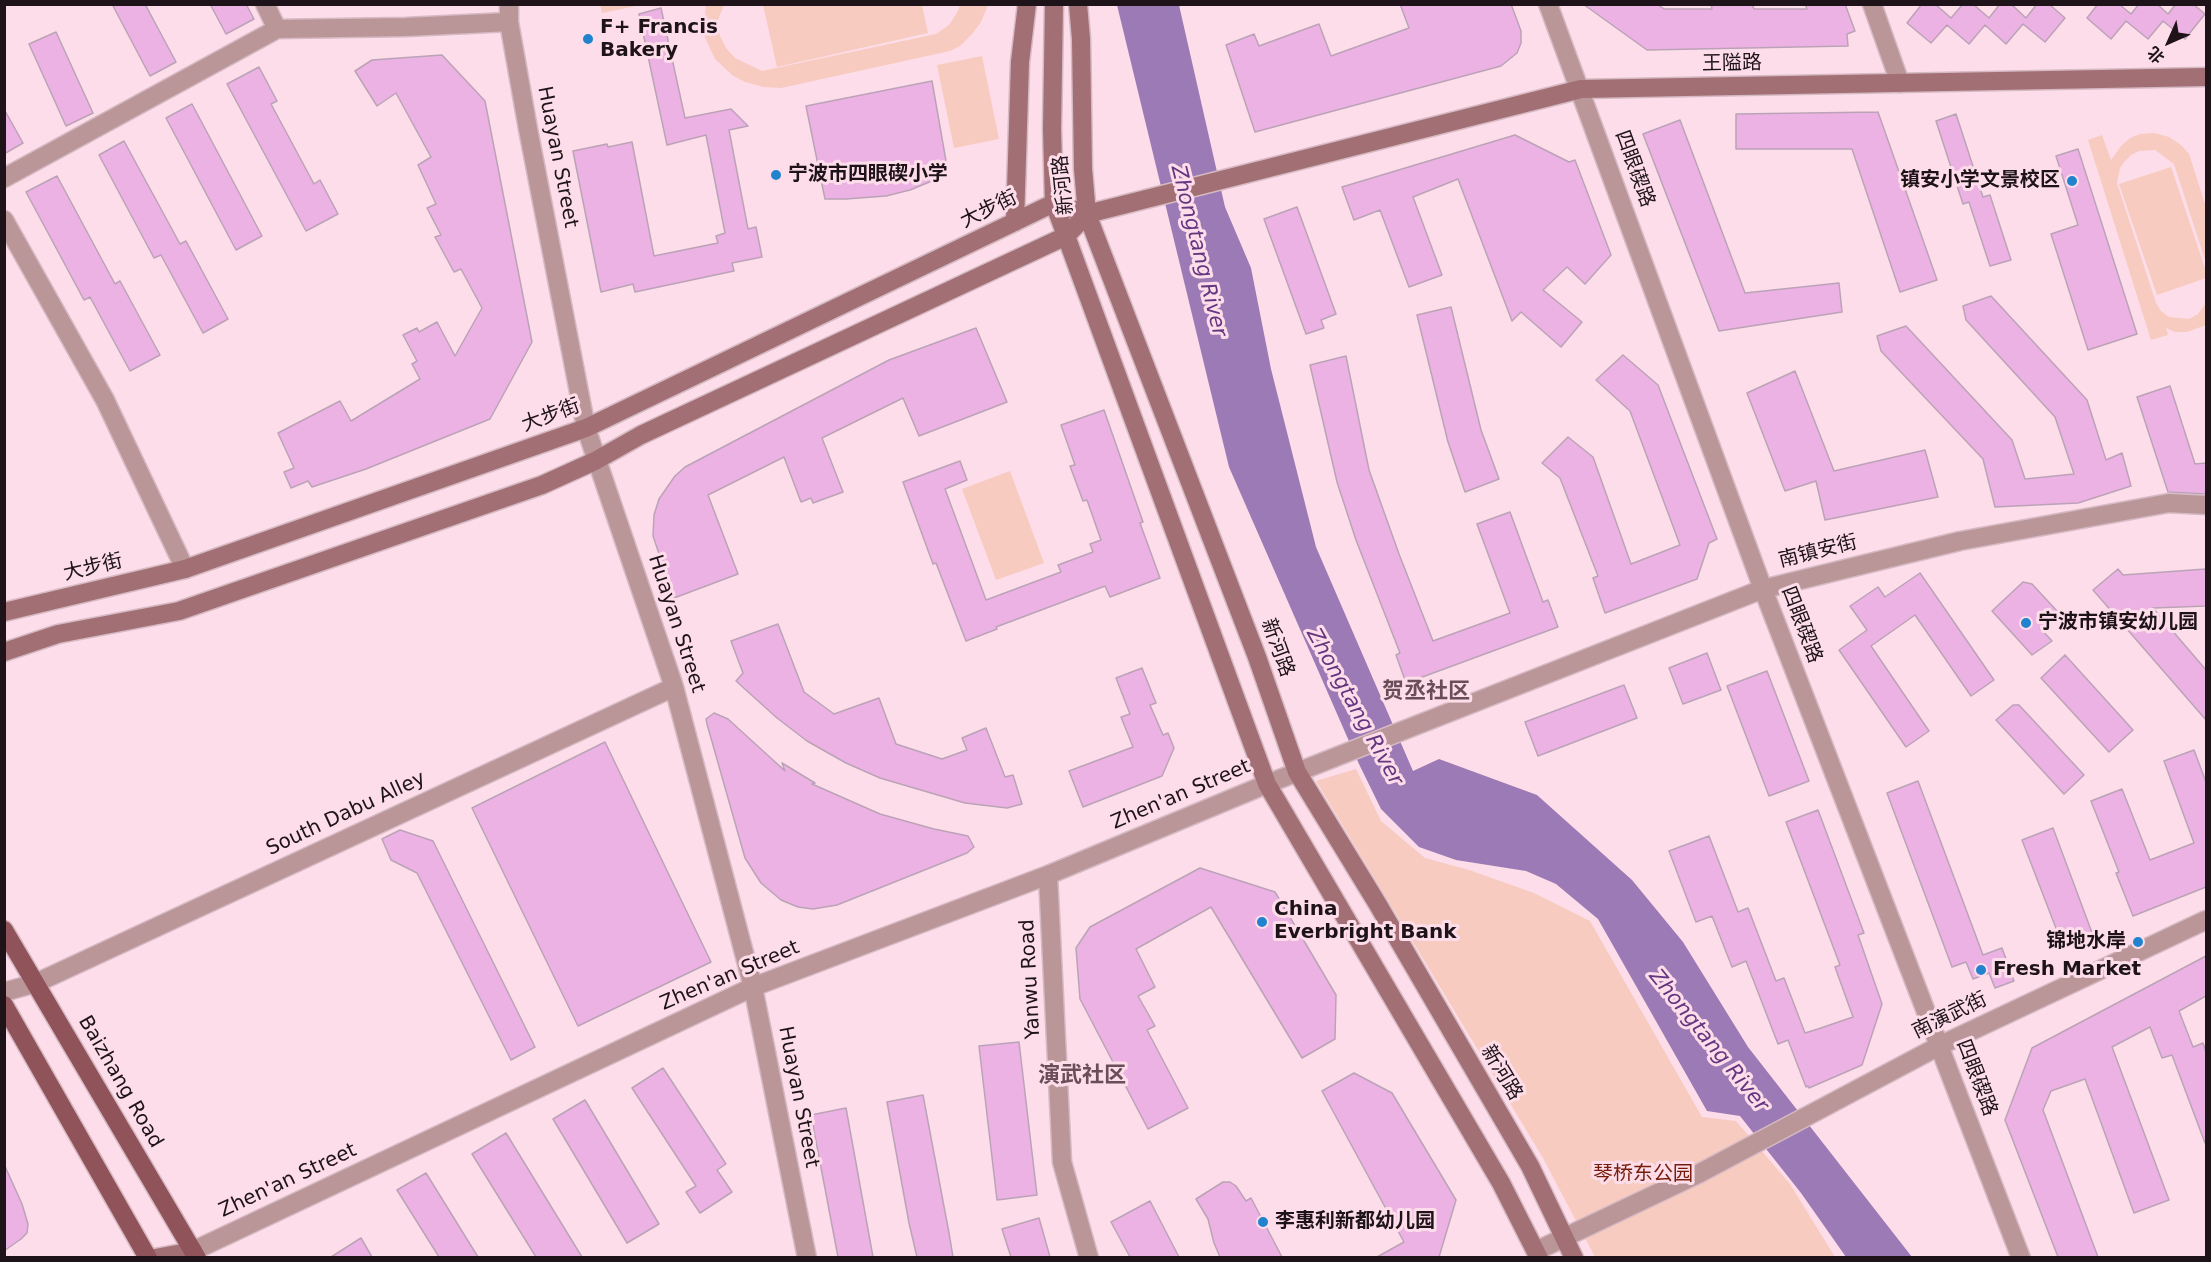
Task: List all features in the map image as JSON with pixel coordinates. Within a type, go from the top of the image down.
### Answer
[{"type":"main road","points":[[1015,222],[1020,62],[1027,4]]},
{"type":"main road","name":"新河路","points":[[1054,4],[1052,129],[1054,204],[1267,784],[1495,1172],[1533,1255]]},
{"type":"main road","name":"新河路","points":[[1078,4],[1081,39],[1083,169],[1088,214],[1257,657],[1297,772],[1377,903],[1530,1166],[1574,1257]]},
{"type":"main road","name":"王隘路","points":[[1088,214],[1581,89],[2206,77]]},
{"type":"main road","points":[[4,652],[58,634],[179,611],[542,485],[595,461],[641,435],[1065,236],[1088,214],[1054,204]]},
{"type":"main road","name":"大步街","points":[[4,612],[185,569],[585,428],[1054,204]]},
{"type":"main road","name":"Baizhang Road","points":[[4,930],[193,1255]]},
{"type":"main road","points":[[4,1005],[148,1257]]},
{"type":"main road","points":[[155,1257],[193,1255]]},
{"type":"street","points":[[265,4],[277,29]]},
{"type":"street","name":"四眼碶路","points":[[1548,4],[1763,589],[2021,1257]]},
{"type":"street","points":[[1872,4],[1900,83]]},
{"type":"street","points":[[4,178],[277,29],[406,27],[509,13]]},
{"type":"street","name":"Huayan Street","points":[[509,13],[585,428],[674,687],[753,987],[807,1257]]},
{"type":"street","points":[[4,220],[105,400],[185,569]]},
{"type":"street","name":"南镇安街","points":[[1297,772],[1763,589],[1960,541],[2169,503],[2206,505]]},
{"type":"street","name":"South Dabu Alley","points":[[4,992],[36,983],[674,687]]},
{"type":"street","name":"Zhen'an Street","points":[[193,1255],[753,987],[1048,875],[1297,772]]},
{"type":"street","name":"Yanwu Road","points":[[1048,875],[1062,1162],[1089,1257]]},
{"type":"street","name":"南演武街","points":[[1533,1255],[1700,1173],[1939,1046],[2206,920]]},
{"type":"green space","points":[[600,4],[641,4],[641,5],[602,13]]},
{"type":"green space","points":[[706,5],[724,5],[717,22],[726,48],[735,58],[762,71],[936,34],[949,25],[960,5],[988,5],[981,22],[972,34],[960,46],[950,51],[781,88],[764,87],[745,82],[732,75],[715,59],[703,33]]},
{"type":"green space","points":[[763,5],[922,5],[928,33],[777,67]]},
{"type":"green space","points":[[982,56],[999,139],[954,148],[937,65]]},
{"type":"green space","points":[[2154,133],[2169,137],[2189,154],[2206,207],[2206,263],[2174,164],[2155,150],[2139,151],[2131,155],[2120,168],[2117,183],[2156,303],[2161,311],[2169,317],[2189,319],[2198,314],[2206,303],[2206,325],[2187,332],[2175,332],[2166,328],[2168,335],[2151,340],[2088,140],[2102,135],[2111,160],[2130,138],[2140,134]]},
{"type":"green space","points":[[2171,167],[2206,271],[2206,278],[2157,295],[2119,184]]},
{"type":"green space","points":[[1010,471],[1044,563],[996,580],[962,489]]},
{"type":"green space","name":"琴桥东公园","points":[[1356,769],[1381,821],[1425,858],[1469,870],[1534,893],[1590,921],[1702,1117],[1736,1121],[1790,1184],[1835,1257],[1595,1257],[1543,1158],[1316,781]]},
{"type":"water","name":"Zhongtang River","points":[[1117,5],[1179,5],[1225,207],[1251,268],[1271,369],[1316,547],[1413,771],[1439,759],[1537,795],[1632,880],[1683,942],[1748,1047],[1912,1257],[1846,1257],[1801,1193],[1740,1116],[1707,1111],[1598,919],[1556,884],[1526,871],[1456,860],[1419,847],[1381,809],[1359,764],[1229,467]]},
{"type":"building","points":[[112,4],[145,4],[176,62],[150,76]]},
{"type":"building","points":[[210,4],[246,4],[254,19],[226,34]]},
{"type":"building","points":[[1400,4],[1511,4],[1521,31],[1521,43],[1517,53],[1501,66],[1255,132],[1226,45],[1254,34],[1259,46],[1319,24],[1331,56],[1409,28]]},
{"type":"building","points":[[1583,4],[1657,4],[1664,9],[1712,9],[1711,4],[1752,4],[1754,9],[1807,9],[1805,4],[1845,4],[1855,31],[1847,34],[1848,46],[1647,50]]},
{"type":"building","points":[[1922,4],[1935,4],[1951,18],[1963,4],[1973,4],[1989,18],[2000,4],[2011,4],[2026,18],[2037,4],[2049,4],[2065,18],[2045,42],[2023,24],[2006,44],[1985,25],[1969,44],[1947,25],[1931,43],[1907,23]]},
{"type":"building","points":[[2098,4],[2119,4],[2131,14],[2139,4],[2157,4],[2168,14],[2176,4],[2193,4],[2205,14],[2185,39],[2163,21],[2148,39],[2126,21],[2111,39],[2087,18]]},
{"type":"building","points":[[661,8],[685,118],[731,109],[748,126],[729,130],[748,229],[756,227],[762,257],[732,263],[734,271],[635,292],[633,284],[601,292],[573,151],[632,142],[654,256],[718,243],[716,236],[725,233],[706,135],[667,145],[639,14]]},
{"type":"building","points":[[56,32],[93,113],[66,126],[29,44]]},
{"type":"building","points":[[442,55],[485,101],[532,342],[490,419],[366,469],[312,487],[308,481],[291,488],[284,472],[294,468],[278,433],[340,401],[351,421],[420,379],[412,364],[417,361],[403,335],[417,328],[419,332],[437,322],[455,356],[482,308],[461,269],[454,272],[435,237],[441,235],[427,208],[436,204],[418,165],[431,157],[396,93],[377,106],[355,71],[372,60]]},
{"type":"building","points":[[259,67],[277,101],[271,104],[314,184],[320,180],[338,214],[306,231],[227,84]]},
{"type":"building","points":[[932,81],[946,161],[941,162],[944,176],[910,190],[886,196],[825,199],[806,106]]},
{"type":"building","points":[[192,104],[262,236],[236,250],[166,118]]},
{"type":"building","points":[[4,109],[23,143],[4,154]]},
{"type":"building","points":[[1878,112],[1937,280],[1900,292],[1852,149],[1736,149],[1736,114]]},
{"type":"building","points":[[1956,114],[1983,197],[1990,195],[2011,260],[1990,266],[1969,202],[1963,204],[1936,121]]},
{"type":"building","points":[[1680,120],[1745,293],[1839,283],[1842,312],[1719,331],[1643,134]]},
{"type":"building","points":[[1515,135],[1569,162],[1575,160],[1611,255],[1585,284],[1567,267],[1543,290],[1582,322],[1561,347],[1521,312],[1512,321],[1458,179],[1413,197],[1442,275],[1409,287],[1380,210],[1354,220],[1342,187]]},
{"type":"building","points":[[124,141],[180,244],[186,241],[228,319],[203,333],[161,255],[154,258],[99,155]]},
{"type":"building","points":[[2078,149],[2137,334],[2088,350],[2051,234],[2078,225],[2056,156]]},
{"type":"building","points":[[57,176],[115,284],[120,281],[160,355],[130,371],[90,297],[84,300],[26,192]]},
{"type":"building","points":[[1297,207],[1336,314],[1321,320],[1324,328],[1306,334],[1264,219]]},
{"type":"building","points":[[1991,296],[2087,400],[2106,460],[2122,453],[2131,486],[2078,503],[1995,507],[1983,459],[1881,351],[1877,336],[1906,326],[2012,440],[2025,479],[2074,474],[2055,417],[1966,320],[1963,306]]},
{"type":"building","points":[[1451,307],[1481,430],[1499,479],[1465,492],[1448,442],[1417,315]]},
{"type":"building","points":[[976,328],[1007,402],[919,436],[903,398],[822,438],[843,492],[813,503],[811,498],[801,502],[784,457],[708,495],[738,574],[674,598],[653,536],[654,515],[659,499],[675,476],[685,467],[889,360]]},
{"type":"building","points":[[1623,355],[1658,385],[1717,539],[1709,543],[1697,579],[1605,613],[1593,578],[1598,576],[1560,478],[1542,463],[1568,437],[1593,457],[1631,564],[1680,545],[1630,411],[1596,380]]},
{"type":"building","points":[[1346,356],[1369,470],[1433,641],[1510,613],[1477,524],[1510,512],[1543,602],[1548,600],[1558,627],[1406,683],[1396,655],[1400,653],[1356,540],[1337,482],[1310,365]]},
{"type":"building","points":[[1795,371],[1834,471],[1925,450],[1938,497],[1825,520],[1816,481],[1785,491],[1747,393]]},
{"type":"building","points":[[2170,386],[2195,464],[2206,463],[2206,494],[2168,492],[2137,397]]},
{"type":"building","points":[[1104,410],[1160,578],[1110,597],[1105,586],[996,627],[997,629],[966,641],[936,563],[933,564],[903,482],[960,461],[967,480],[945,489],[986,600],[1061,572],[1058,565],[1093,552],[1090,544],[1101,540],[1087,500],[1083,501],[1070,466],[1075,465],[1061,425]]},
{"type":"building","points":[[2118,569],[2123,575],[2206,569],[2206,606],[2153,608],[2206,670],[2206,720],[2093,590]]},
{"type":"building","points":[[1920,573],[1994,680],[1971,696],[1915,615],[1871,646],[1929,731],[1906,747],[1839,650],[1867,630],[1850,606],[1878,587],[1885,597]]},
{"type":"building","points":[[2023,582],[2032,584],[2057,611],[2040,628],[2052,641],[2032,655],[1992,611]]},
{"type":"building","points":[[778,624],[804,692],[834,714],[879,698],[896,744],[942,759],[967,750],[962,738],[986,728],[1005,777],[1013,775],[1022,804],[1007,808],[965,803],[880,778],[846,763],[807,741],[736,681],[743,673],[731,641]]},
{"type":"building","points":[[1707,653],[1721,690],[1683,704],[1669,668]]},
{"type":"building","points":[[2065,655],[2133,730],[2109,752],[2041,678]]},
{"type":"building","points":[[1142,668],[1156,703],[1150,705],[1163,735],[1168,733],[1174,748],[1162,776],[1083,807],[1069,771],[1133,747],[1121,717],[1130,714],[1116,678]]},
{"type":"building","points":[[1767,671],[1809,781],[1769,796],[1727,686]]},
{"type":"building","points":[[1624,685],[1637,718],[1538,756],[1525,722]]},
{"type":"building","points":[[2013,705],[2019,705],[2084,775],[2064,794],[1996,720]]},
{"type":"building","points":[[714,713],[728,719],[785,771],[782,763],[815,783],[812,784],[880,814],[968,836],[974,847],[967,853],[837,905],[813,909],[798,907],[781,900],[761,883],[745,858],[707,724],[706,719]]},
{"type":"building","points":[[605,742],[711,962],[578,1026],[472,808]]},
{"type":"building","points":[[2194,750],[2206,782],[2206,887],[2133,916],[2116,873],[2119,872],[2091,801],[2122,789],[2150,860],[2194,843],[2164,761]]},
{"type":"building","points":[[1918,781],[1983,955],[2002,948],[2014,981],[1995,988],[1989,973],[1973,979],[1966,962],[1952,967],[1887,793]]},
{"type":"building","points":[[1818,810],[1864,933],[1858,935],[1882,1004],[1862,1065],[1809,1088],[1806,1087],[1788,1040],[1778,1044],[1746,961],[1732,967],[1712,916],[1696,922],[1669,851],[1709,836],[1738,912],[1748,908],[1776,981],[1784,978],[1805,1033],[1853,1017],[1835,967],[1840,965],[1786,822]]},
{"type":"building","points":[[2053,828],[2094,938],[2064,949],[2022,840]]},
{"type":"building","points":[[400,830],[433,841],[535,1047],[511,1060],[417,873],[391,860],[382,839]]},
{"type":"building","points":[[1200,868],[1275,892],[1336,995],[1335,1039],[1302,1058],[1211,907],[1136,949],[1155,987],[1138,996],[1155,1026],[1147,1030],[1188,1108],[1148,1129],[1080,999],[1076,948],[1090,927]]},
{"type":"building","points":[[2206,956],[2206,996],[2179,1011],[2193,1047],[2203,1043],[2206,1052],[2206,1143],[2172,1055],[2162,1058],[2150,1027],[2112,1047],[2169,1200],[2134,1213],[2085,1079],[2051,1091],[2043,1110],[2098,1257],[2058,1257],[2005,1120],[2032,1048]]},
{"type":"building","points":[[1019,1042],[1037,1195],[997,1200],[979,1046]]},
{"type":"building","points":[[663,1068],[726,1164],[717,1170],[732,1192],[700,1213],[686,1192],[696,1186],[632,1088]]},
{"type":"building","points":[[1354,1073],[1392,1093],[1456,1200],[1439,1257],[1377,1257],[1404,1242],[1322,1091]]},
{"type":"building","points":[[923,1095],[953,1257],[917,1257],[909,1223],[887,1102]]},
{"type":"building","points":[[585,1100],[659,1224],[627,1243],[553,1119]]},
{"type":"building","points":[[846,1108],[873,1257],[838,1257],[811,1115]]},
{"type":"building","points":[[506,1133],[582,1257],[536,1257],[472,1154]]},
{"type":"building","points":[[4,1164],[22,1204],[28,1224],[27,1233],[4,1251]]},
{"type":"building","points":[[426,1173],[478,1257],[439,1257],[397,1190]]},
{"type":"building","points":[[1223,1182],[1230,1182],[1236,1186],[1246,1201],[1251,1198],[1282,1257],[1220,1257],[1208,1219],[1196,1199]]},
{"type":"building","points":[[1150,1201],[1179,1257],[1130,1257],[1111,1222]]},
{"type":"building","points":[[1039,1218],[1050,1257],[1011,1257],[1002,1229]]},
{"type":"building","points":[[361,1238],[372,1257],[331,1257]]},
{"type":"place","name":"F+ Francis Bakery","points":[[588,39]]},
{"type":"place","name":"宁波市四眼碶小学","points":[[776,175]]},
{"type":"place","name":"镇安小学文景校区","points":[[2072,181]]},
{"type":"place","name":"宁波市镇安幼儿园","points":[[2026,623]]},
{"type":"place","name":"China Everbright Bank","points":[[1262,922]]},
{"type":"place","name":"锦地水岸","points":[[2138,942]]},
{"type":"place","name":"Fresh Market","points":[[1981,970]]},
{"type":"place","name":"李惠利新都幼儿园","points":[[1263,1222]]},
{"type":"district","name":"贺丞社区","points":[[1426,692]]},
{"type":"district","name":"演武社区","points":[[1082,1076]]}]
